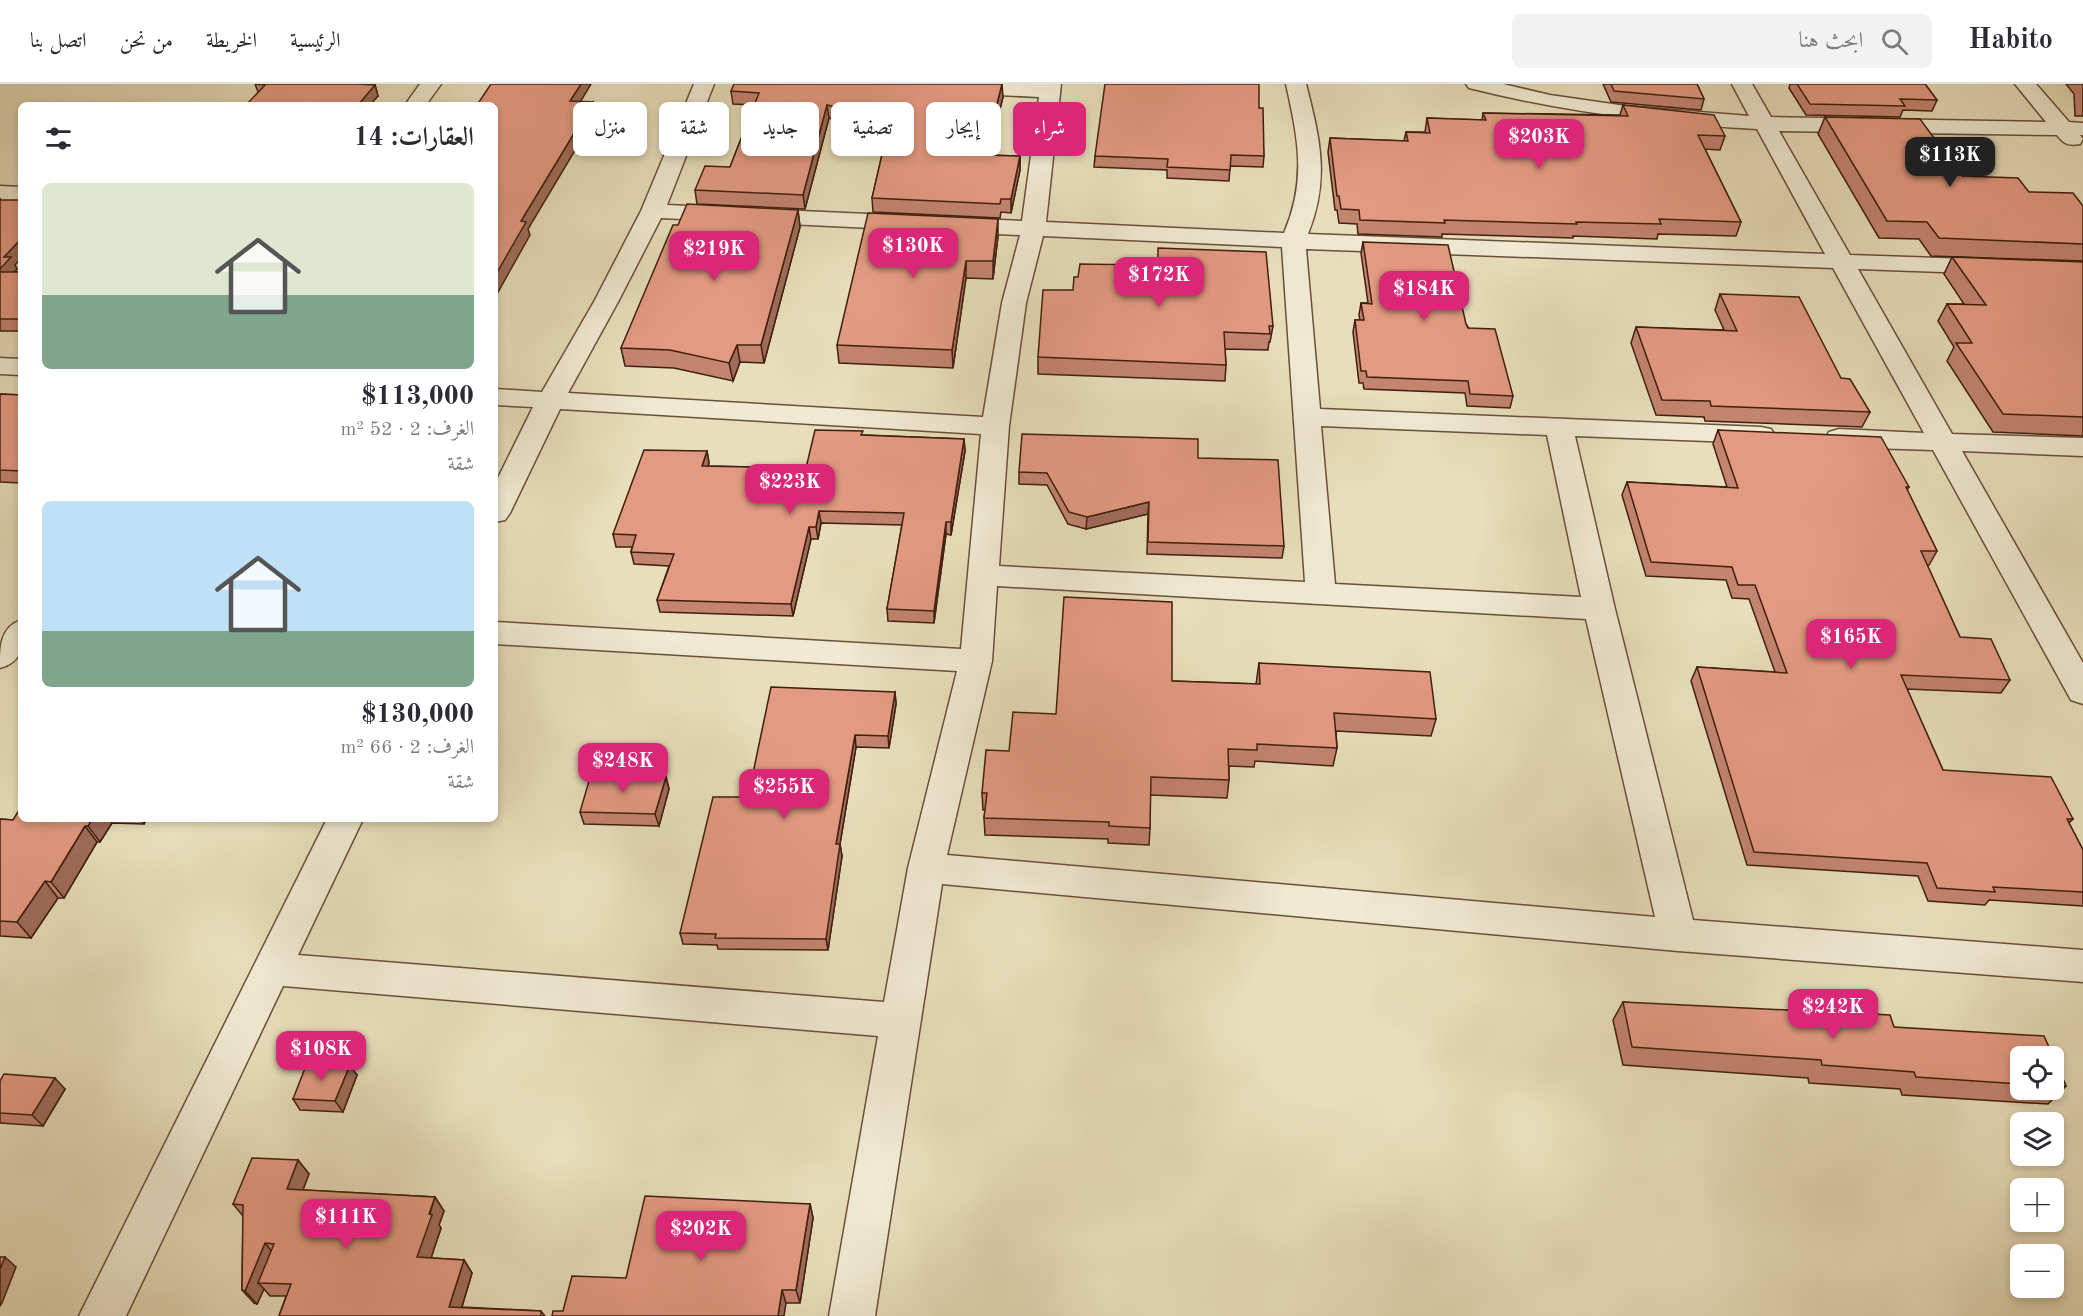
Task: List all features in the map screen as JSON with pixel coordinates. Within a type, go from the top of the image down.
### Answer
[{"type":"street","points":[[417,102],[430,84]]},
{"type":"street","points":[[498,507],[550,401],[607,300],[653,211],[704,84]]},
{"type":"street","points":[[852,1316],[926,868],[976,661],[995,426],[1014,303],[1034,230],[1051,87],[896,84]]},
{"type":"street","points":[[1296,84],[1312,155],[1310,193],[1303,220],[1293,241],[1321,595]]},
{"type":"street","points":[[1476,84],[1598,109],[1664,116],[1764,123],[2073,129]]},
{"type":"street","points":[[1742,84],[2083,692]]},
{"type":"street","points":[[2025,84],[2073,129],[2083,152]]},
{"type":"street","points":[[0,193],[18,194]]},
{"type":"street","points":[[653,211],[1293,241],[2083,270]]},
{"type":"street","points":[[0,366],[18,367]]},
{"type":"street","points":[[498,397],[995,426]]},
{"type":"street","points":[[1307,417],[2083,447]]},
{"type":"street","points":[[1559,427],[1599,609],[1678,935]]},
{"type":"street","points":[[983,575],[1599,609]]},
{"type":"street","points":[[498,633],[976,661]]},
{"type":"street","points":[[0,657],[18,635]]},
{"type":"street","points":[[102,1316],[274,969],[344,822]]},
{"type":"street","points":[[926,868],[1678,935],[2083,966]]},
{"type":"street","points":[[274,969],[901,1021]]},
{"type":"building","points":[[255,84],[375,85],[361,102],[249,102],[265,85]]},
{"type":"building","points":[[491,84],[581,84],[570,101],[593,102],[573,102],[573,135],[521,221],[526,222],[498,271],[498,102],[479,102]]},
{"type":"building","points":[[734,84],[1002,84],[997,102],[926,102],[926,156],[1020,156],[1011,199],[1001,199],[1000,204],[872,198],[882,156],[914,156],[914,102],[831,102],[831,106],[827,105],[819,135],[819,102],[755,102],[759,93],[731,91]]},
{"type":"building","points":[[1105,84],[1259,84],[1259,108],[1263,108],[1264,156],[1231,155],[1230,170],[1167,167],[1168,159],[1095,156]]},
{"type":"building","points":[[1611,84],[1697,84],[1704,99],[1614,91]]},
{"type":"building","points":[[1797,84],[1925,84],[1937,100],[1900,99],[1905,106],[1810,104]]},
{"type":"building","points":[[1623,105],[1714,115],[1725,136],[1698,135],[1741,222],[1659,219],[1661,224],[1444,220],[1445,223],[1360,220],[1359,210],[1341,209],[1339,196],[1337,196],[1330,138],[1408,141],[1406,132],[1430,133],[1427,118],[1486,120],[1483,113],[1628,116]]},
{"type":"building","points":[[1825,117],[1920,119],[1962,176],[2018,178],[2029,192],[2073,193],[2083,206],[2083,244],[1939,238],[1927,222],[1887,221]]},
{"type":"building","points":[[741,139],[741,156],[813,156],[803,195],[695,190],[705,166],[730,167]]},
{"type":"building","points":[[0,200],[18,200],[18,242],[4,257],[11,257],[0,269]]},
{"type":"building","points":[[687,204],[798,210],[761,345],[737,345],[729,363],[670,350],[621,348],[673,225],[678,225]]},
{"type":"building","points":[[868,213],[998,219],[993,261],[966,261],[952,350],[837,345]]},
{"type":"building","points":[[1363,242],[1448,245],[1466,324],[1468,328],[1495,329],[1513,396],[1470,394],[1468,381],[1367,377],[1366,371],[1361,371],[1355,320],[1364,320],[1361,303],[1372,304]]},
{"type":"building","points":[[1158,248],[1266,252],[1273,326],[1269,326],[1270,334],[1224,332],[1226,365],[1038,357],[1043,290],[1073,290],[1074,277],[1078,277],[1080,264],[1143,265],[1143,261],[1158,261]]},
{"type":"building","points":[[1952,257],[2083,262],[2083,417],[2003,414],[1956,343],[1972,343],[1947,304],[1986,305]]},
{"type":"building","points":[[0,272],[18,272],[18,319],[0,319]]},
{"type":"building","points":[[1720,294],[1799,297],[1841,378],[1850,379],[1870,412],[1711,406],[1710,401],[1662,400],[1636,327],[1737,331]]},
{"type":"building","points":[[0,394],[18,395],[18,471],[0,470]]},
{"type":"building","points":[[815,430],[863,431],[861,435],[964,439],[951,522],[946,522],[934,611],[887,609],[904,513],[819,511],[816,527],[809,527],[791,604],[657,600],[674,554],[631,552],[636,535],[613,534],[644,450],[707,451],[702,466],[806,468]]},
{"type":"building","points":[[1718,430],[1881,437],[1909,487],[1906,487],[1937,551],[1921,551],[1960,637],[1991,639],[2010,680],[1901,675],[1943,770],[2051,777],[2073,819],[2067,819],[2083,850],[2083,892],[1993,887],[1995,892],[1937,888],[1927,863],[1754,852],[1697,667],[1787,673],[1755,585],[1738,585],[1732,567],[1651,562],[1627,482],[1738,488]]},
{"type":"building","points":[[1022,434],[1198,439],[1198,458],[1278,460],[1284,546],[1148,542],[1149,502],[1087,517],[1069,512],[1047,473],[1019,472]]},
{"type":"building","points":[[1064,597],[1172,602],[1172,681],[1260,684],[1259,663],[1430,672],[1436,719],[1334,713],[1337,748],[1257,744],[1257,750],[1228,749],[1229,780],[1151,777],[1150,828],[1109,826],[1109,822],[984,818],[987,793],[982,793],[986,750],[1009,751],[1013,712],[1056,714]]},
{"type":"building","points":[[771,687],[895,692],[888,736],[855,735],[836,844],[840,844],[826,939],[715,938],[716,934],[680,933],[713,797],[748,797]]},
{"type":"building","points":[[591,774],[666,777],[655,814],[580,812]]},
{"type":"building","points":[[18,812],[18,822],[90,822],[88,826],[85,826],[51,882],[45,881],[17,922],[0,921],[0,819],[13,820]]},
{"type":"building","points":[[1623,1002],[1890,1015],[1894,1027],[2044,1036],[2048,1046],[2010,1046],[2010,1083],[1916,1077],[1914,1072],[1822,1065],[1821,1060],[1632,1047]]},
{"type":"building","points":[[307,1063],[350,1065],[335,1101],[293,1099]]},
{"type":"building","points":[[4,1074],[55,1078],[32,1115],[0,1113],[0,1081]]},
{"type":"building","points":[[252,1158],[298,1160],[287,1189],[435,1197],[429,1214],[432,1215],[417,1257],[464,1260],[449,1307],[541,1311],[541,1316],[279,1316],[291,1284],[258,1283],[274,1244],[265,1243],[245,1291],[242,1290],[243,1205],[233,1204]]},
{"type":"building","points":[[645,1196],[810,1204],[796,1290],[782,1290],[778,1316],[552,1316],[553,1311],[563,1311],[572,1276],[626,1278]]},
{"type":"building","points":[[0,1257],[5,1257],[0,1269]]}]
